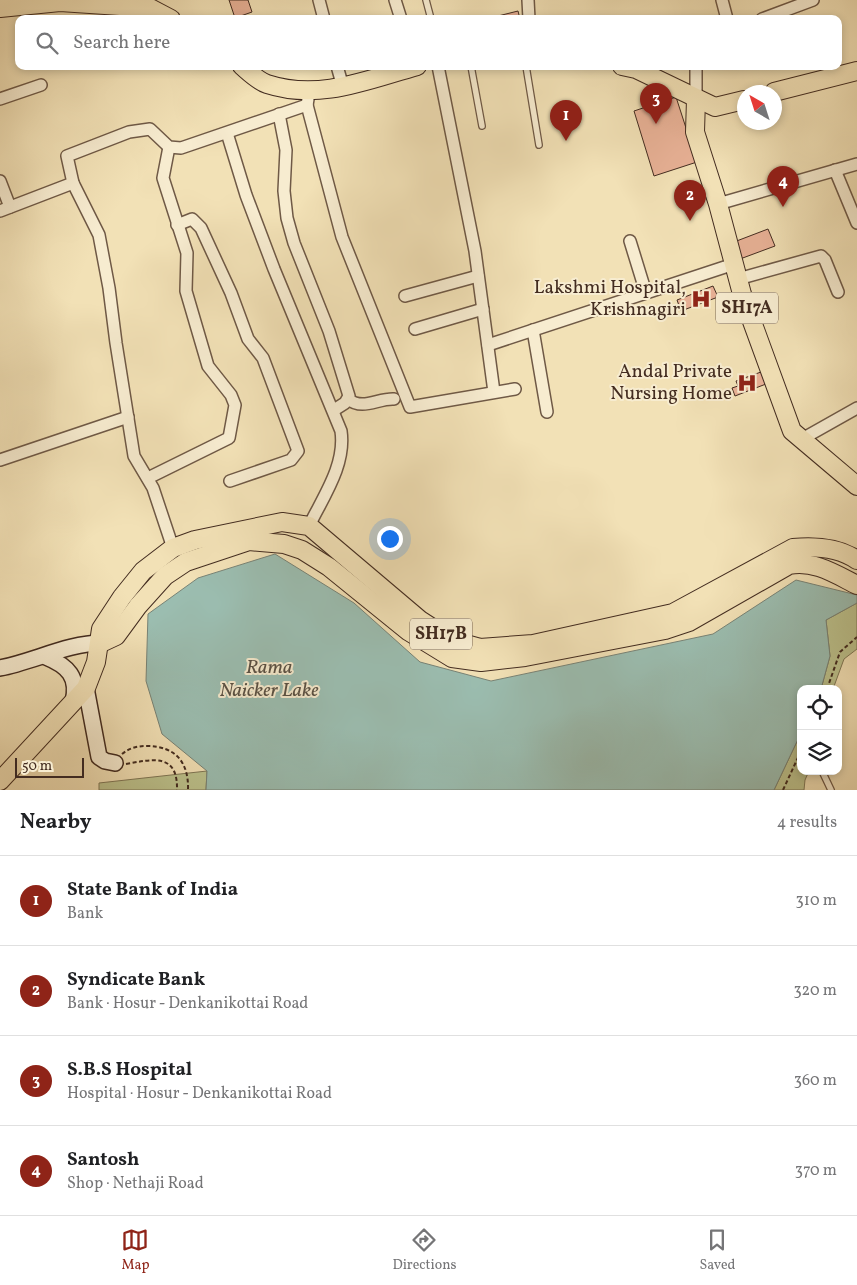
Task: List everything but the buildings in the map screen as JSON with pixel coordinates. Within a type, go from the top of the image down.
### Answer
[{"type":"main road","points":[[0,8],[60,2],[150,8],[163,15]]},
{"type":"main road","points":[[247,70],[265,84],[308,98],[404,70]]},
{"type":"main road","points":[[638,70],[715,107],[737,102]]},
{"type":"main road","points":[[782,90],[857,72]]},
{"type":"main road","name":"SH17A","points":[[696,99],[695,132],[718,204],[736,271],[792,431],[857,486]]},
{"type":"main road","points":[[0,780],[86,688],[100,642],[101,629],[122,597],[143,571],[173,548],[221,534],[282,522],[309,526]]},
{"type":"main road","name":"SH17B","points":[[309,526],[420,620],[451,640],[480,648],[533,644],[674,613],[793,548],[811,546],[826,548],[854,558]]},
{"type":"main road","name":"SH17B","points":[[100,642],[116,636],[148,593],[165,576],[186,562],[249,542],[284,544],[302,550],[329,567],[408,631],[452,658],[481,662],[526,657],[665,630],[689,622],[789,565],[803,562],[857,585]]},
{"type":"street","points":[[319,0],[323,15]]},
{"type":"street","points":[[395,0],[400,15]]},
{"type":"street","points":[[528,0],[529,15]]},
{"type":"street","points":[[722,0],[726,15]]},
{"type":"street","points":[[768,15],[783,5],[813,0]]},
{"type":"street","points":[[338,70],[343,87]]},
{"type":"street","points":[[439,70],[472,231],[494,392]]},
{"type":"street","points":[[696,70],[696,99]]},
{"type":"street","points":[[0,99],[41,85]]},
{"type":"street","points":[[173,548],[150,483],[138,466],[134,456],[109,288],[99,235],[73,182],[67,156],[75,152],[129,132],[150,129],[169,147],[181,148],[279,114],[308,98],[342,237],[410,407],[515,389]]},
{"type":"street","points":[[279,114],[286,150],[284,192],[287,218],[294,243],[329,331],[348,399],[354,404],[363,405],[394,399]]},
{"type":"street","points":[[227,132],[246,195],[274,269],[334,410],[341,431],[343,446],[341,459],[309,526]]},
{"type":"street","points":[[150,483],[229,438],[235,405],[231,395],[208,366],[188,300],[185,280],[189,262],[163,178],[169,147]]},
{"type":"street","points":[[718,204],[857,164]]},
{"type":"street","points":[[835,170],[857,223]]},
{"type":"street","points":[[0,181],[5,209],[73,182]]},
{"type":"street","points":[[177,225],[192,219],[201,228],[231,293],[248,339],[263,358],[298,450],[291,460],[230,481]]},
{"type":"street","points":[[630,240],[646,293]]},
{"type":"street","points":[[488,345],[646,293],[736,271],[821,256],[825,260],[838,292]]},
{"type":"street","points":[[405,296],[478,276]]},
{"type":"street","points":[[414,330],[483,309]]},
{"type":"street","points":[[533,330],[547,412]]},
{"type":"street","points":[[334,410],[348,399]]},
{"type":"street","points":[[802,440],[857,408]]},
{"type":"street","points":[[0,460],[128,417]]},
{"type":"street","points":[[0,668],[80,645],[100,642]]},
{"type":"street","points":[[46,656],[62,665],[74,679],[76,690],[73,702]]},
{"type":"street","points":[[86,688],[99,757],[115,763]]},
{"type":"lane","points":[[426,0],[430,15]]},
{"type":"lane","points":[[472,70],[482,126]]},
{"type":"lane","points":[[527,70],[538,145]]},
{"type":"lane","points":[[824,775],[831,790]]},
{"type":"path","points":[[828,685],[840,652],[857,637]]},
{"type":"path","points":[[115,763],[123,752],[136,746],[160,746],[169,750],[186,769],[188,790]]},
{"type":"path","points":[[115,763],[126,764],[155,759],[168,763],[175,771],[177,790]]},
{"type":"path","points":[[783,790],[797,760]]},
{"type":"green space","points":[[857,603],[857,649],[844,659],[834,685],[822,685],[830,656],[826,620]]},
{"type":"green space","points":[[797,741],[797,775],[807,775],[804,790],[774,790]]},
{"type":"green space","points":[[207,771],[206,790],[99,790],[99,783]]},
{"type":"water","name":"Rama Naicker Lake","points":[[275,554],[354,603],[420,662],[491,681],[713,634],[796,580],[857,595],[857,603],[826,620],[830,656],[822,685],[797,685],[797,741],[774,790],[206,790],[207,771],[162,734],[146,681],[148,614],[198,578]]},
{"type":"place","name":"S.B.S Hospital","points":[[656,124]]},
{"type":"place","name":"State Bank of India","points":[[566,141]]},
{"type":"place","name":"Santosh","points":[[783,207]]},
{"type":"place","name":"Syndicate Bank","points":[[690,221]]},
{"type":"place","name":"Lakshmi Hospital, Krishnagiri","points":[[701,299]]},
{"type":"place","name":"Andal Private Nursing Home","points":[[747,383]]}]
